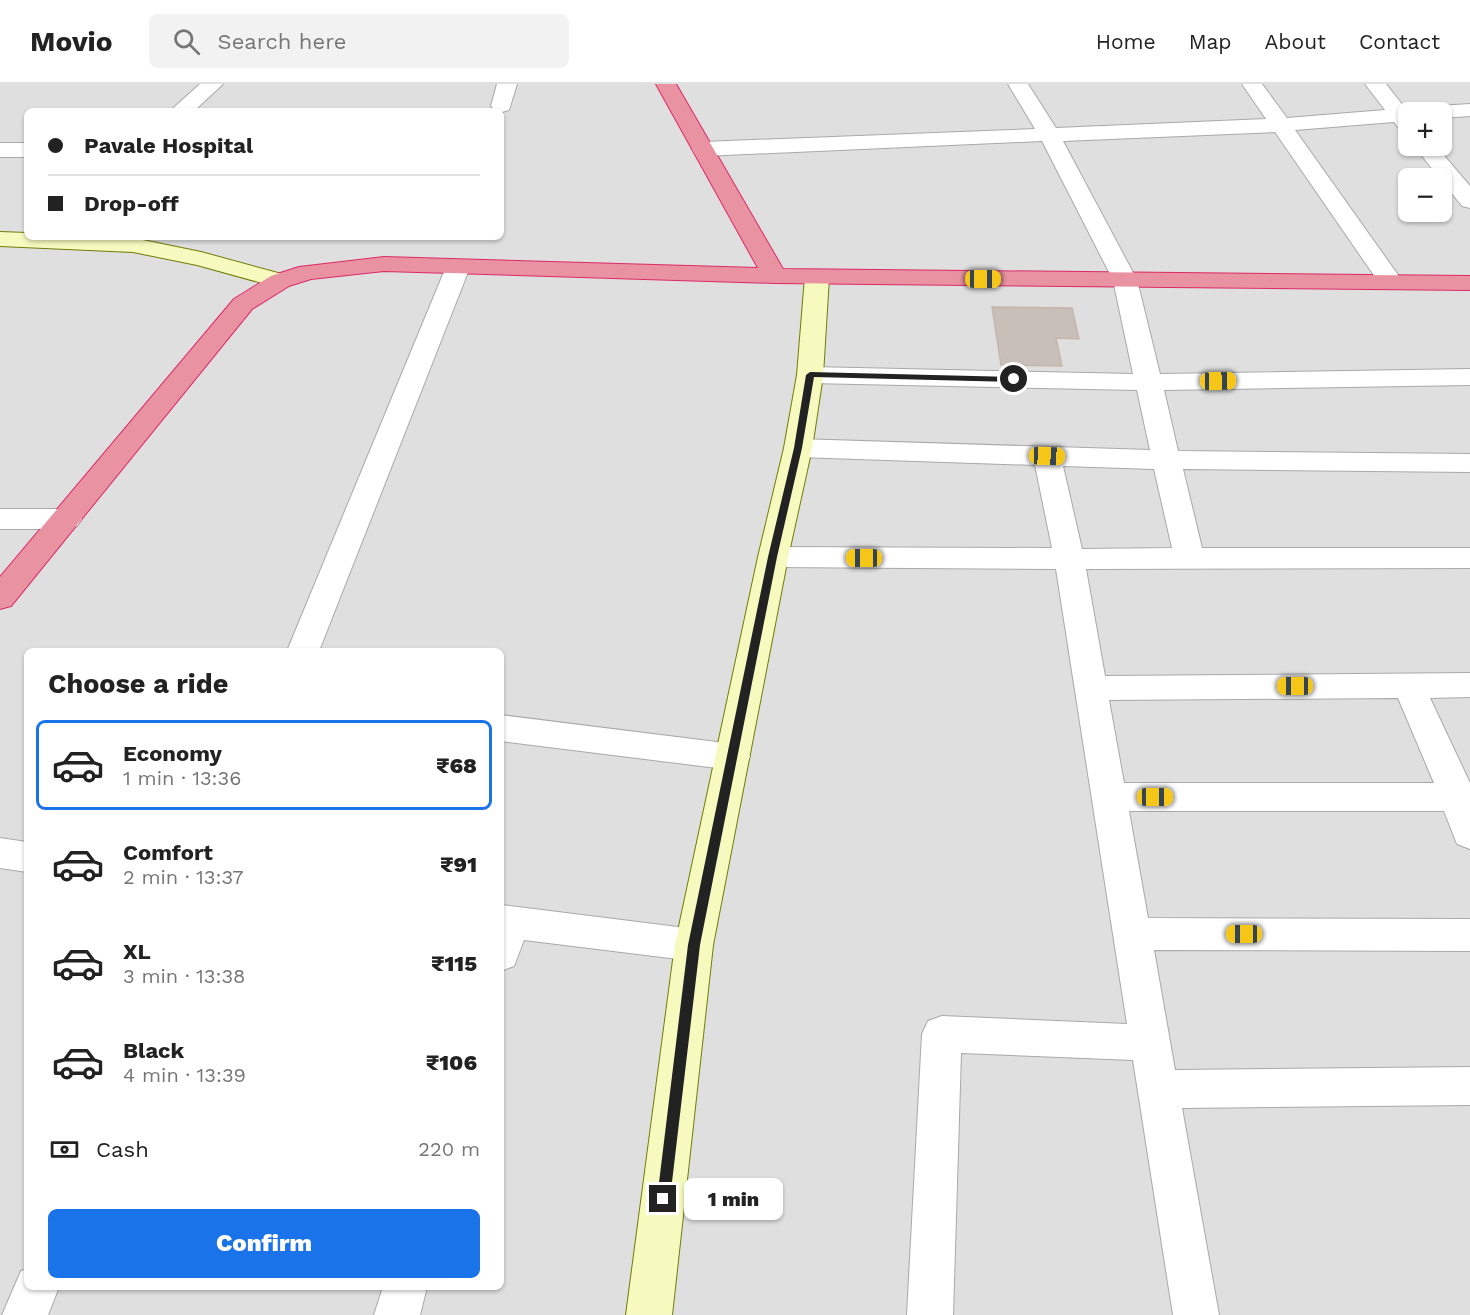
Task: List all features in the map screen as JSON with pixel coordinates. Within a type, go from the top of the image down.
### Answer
[{"type":"highway","points":[[666,84],[775,276]]},
{"type":"highway","points":[[0,598],[243,304],[280,281],[308,272],[384,264],[817,277],[1470,283]]},
{"type":"street","points":[[185,108],[213,84]]},
{"type":"street","points":[[502,106],[507,84]]},
{"type":"street","points":[[1018,84],[1048,134],[1125,280],[1189,559]]},
{"type":"street","points":[[1252,84],[1391,282]]},
{"type":"street","points":[[1375,84],[1398,109]]},
{"type":"street","points":[[1452,111],[1470,110]]},
{"type":"street","points":[[703,149],[1398,118]]},
{"type":"street","points":[[0,150],[24,150]]},
{"type":"street","points":[[1433,156],[1470,201]]},
{"type":"street","points":[[0,239],[24,239]]},
{"type":"street","points":[[64,240],[133,245],[201,259],[280,281]]},
{"type":"street","points":[[304,648],[458,267]]},
{"type":"street","points":[[649,1315],[694,945],[773,557],[798,448],[810,375],[817,277]]},
{"type":"street","points":[[810,375],[1149,382],[1470,377]]},
{"type":"street","points":[[798,448],[1166,460],[1470,463]]},
{"type":"street","points":[[1047,456],[1069,559],[1196,1315]]},
{"type":"street","points":[[0,519],[67,519]]},
{"type":"street","points":[[773,557],[1470,558]]},
{"type":"street","points":[[1090,688],[1470,685]]},
{"type":"street","points":[[1409,686],[1464,797],[1470,834]]},
{"type":"street","points":[[504,728],[733,757]]},
{"type":"street","points":[[1108,797],[1464,797]]},
{"type":"street","points":[[0,853],[24,857]]},
{"type":"street","points":[[504,932],[694,945]]},
{"type":"street","points":[[1132,934],[1470,935]]},
{"type":"street","points":[[930,1315],[942,1034],[1150,1043]]},
{"type":"street","points":[[1158,1089],[1470,1086]]},
{"type":"street","points":[[25,1315],[36,1290]]},
{"type":"street","points":[[397,1315],[404,1290]]},
{"type":"shaded area","points":[[0,84],[1470,84],[1470,1315],[0,1315]]},
{"type":"building","points":[[992,307],[1072,308],[1079,339],[1056,338],[1062,366],[1001,365]]},
{"type":"route","points":[[663,1199],[694,945],[773,557],[798,448],[810,375],[1014,379]]}]
